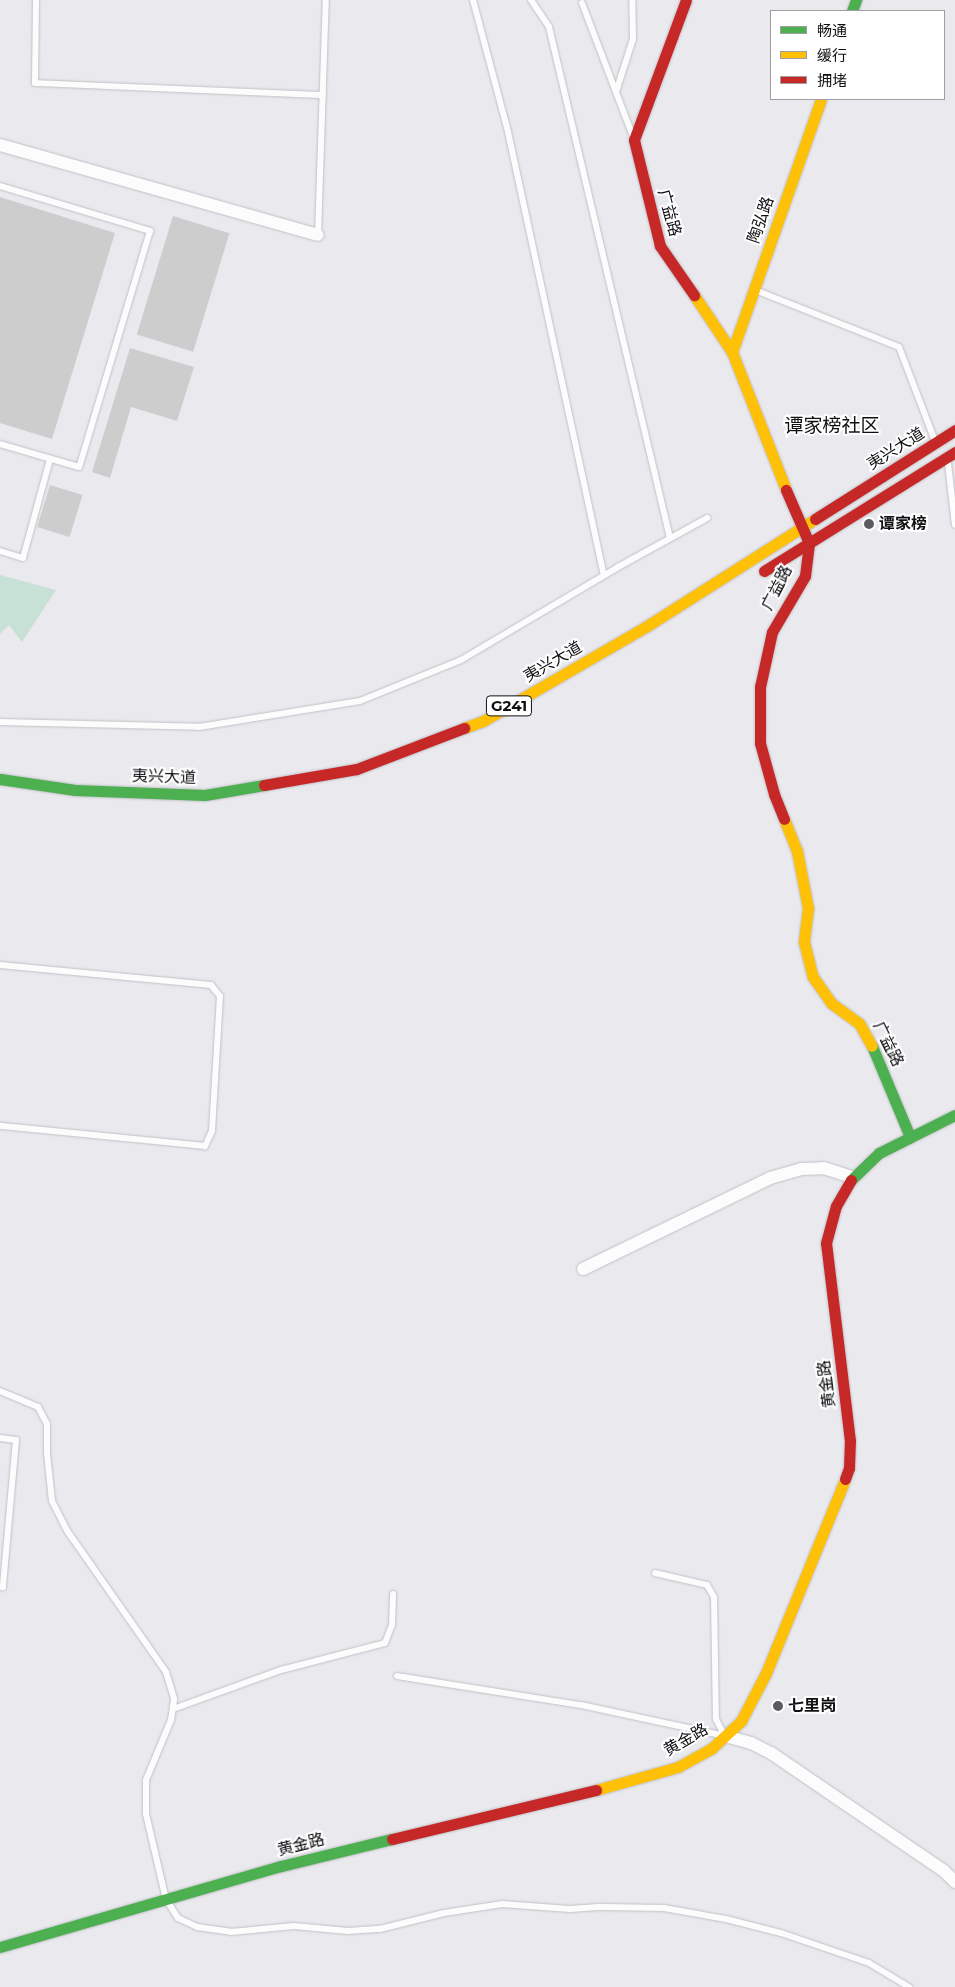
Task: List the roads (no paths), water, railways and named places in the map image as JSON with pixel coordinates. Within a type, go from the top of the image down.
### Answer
[{"type":"main road","points":[[634,140],[686,0]]},
{"type":"main road","name":"陶弘路","points":[[732,352],[821,100]]},
{"type":"main road","name":"广益路","points":[[634,140],[660,246],[732,352],[801,528],[809,543],[805,576],[772,632],[760,687],[760,743],[774,794],[797,851],[808,908],[804,942],[813,977],[831,1003],[859,1023],[877,1055],[910,1137]]},
{"type":"main road","name":"夷兴大道","points":[[0,780],[75,790],[205,795],[357,769],[483,721],[647,626],[955,430]]},
{"type":"main road","name":"夷兴大道","points":[[752,578],[951,455]]},
{"type":"main road","name":"黄金路","points":[[0,1947],[281,1866],[678,1767],[712,1748],[741,1721],[766,1673],[849,1468],[850,1441],[826,1242],[836,1206],[852,1177],[879,1153],[955,1115]]},
{"type":"street","points":[[0,145],[318,235]]},
{"type":"street","points":[[583,1269],[770,1178],[801,1169],[824,1168],[852,1177]]},
{"type":"street","points":[[725,1736],[751,1743],[771,1753],[944,1872],[955,1882]]},
{"type":"lane","points":[[36,0],[34,83],[323,95]]},
{"type":"lane","points":[[318,235],[326,0]]},
{"type":"lane","points":[[473,0],[508,132],[604,575]]},
{"type":"lane","points":[[531,0],[549,27],[670,538]]},
{"type":"lane","points":[[616,92],[633,40],[632,0]]},
{"type":"lane","points":[[582,3],[634,140]]},
{"type":"lane","points":[[0,186],[150,231],[79,467],[0,444]]},
{"type":"lane","points":[[754,290],[899,347],[935,443],[951,455],[955,525]]},
{"type":"lane","points":[[0,551],[23,558],[50,459]]},
{"type":"lane","points":[[0,722],[199,727],[360,701],[461,660],[604,575],[707,518]]},
{"type":"lane","points":[[0,965],[211,985],[220,996],[212,1131],[205,1146],[0,1126]]},
{"type":"lane","points":[[0,1392],[38,1407],[46,1424],[52,1502],[68,1532],[166,1672],[174,1699],[172,1720],[146,1780],[146,1814],[166,1899],[178,1918],[197,1927],[231,1932],[294,1926],[348,1931],[380,1929],[453,1911],[502,1904],[570,1909],[602,1907],[664,1908],[726,1918],[781,1933],[869,1962],[909,1987]]},
{"type":"lane","points":[[0,1438],[16,1440],[3,1587],[0,1586]]},
{"type":"lane","points":[[655,1573],[707,1586],[714,1597],[716,1719],[725,1736]]},
{"type":"lane","points":[[173,1708],[281,1670],[385,1643],[392,1625],[393,1594]]},
{"type":"lane","points":[[397,1676],[581,1705],[725,1736]]},
{"type":"place","name":"谭家榜","points":[[869,524]]},
{"type":"place","name":"七里岗","points":[[778,1706]]},
{"type":"district","name":"谭家榜社区","points":[[832,426]]}]
